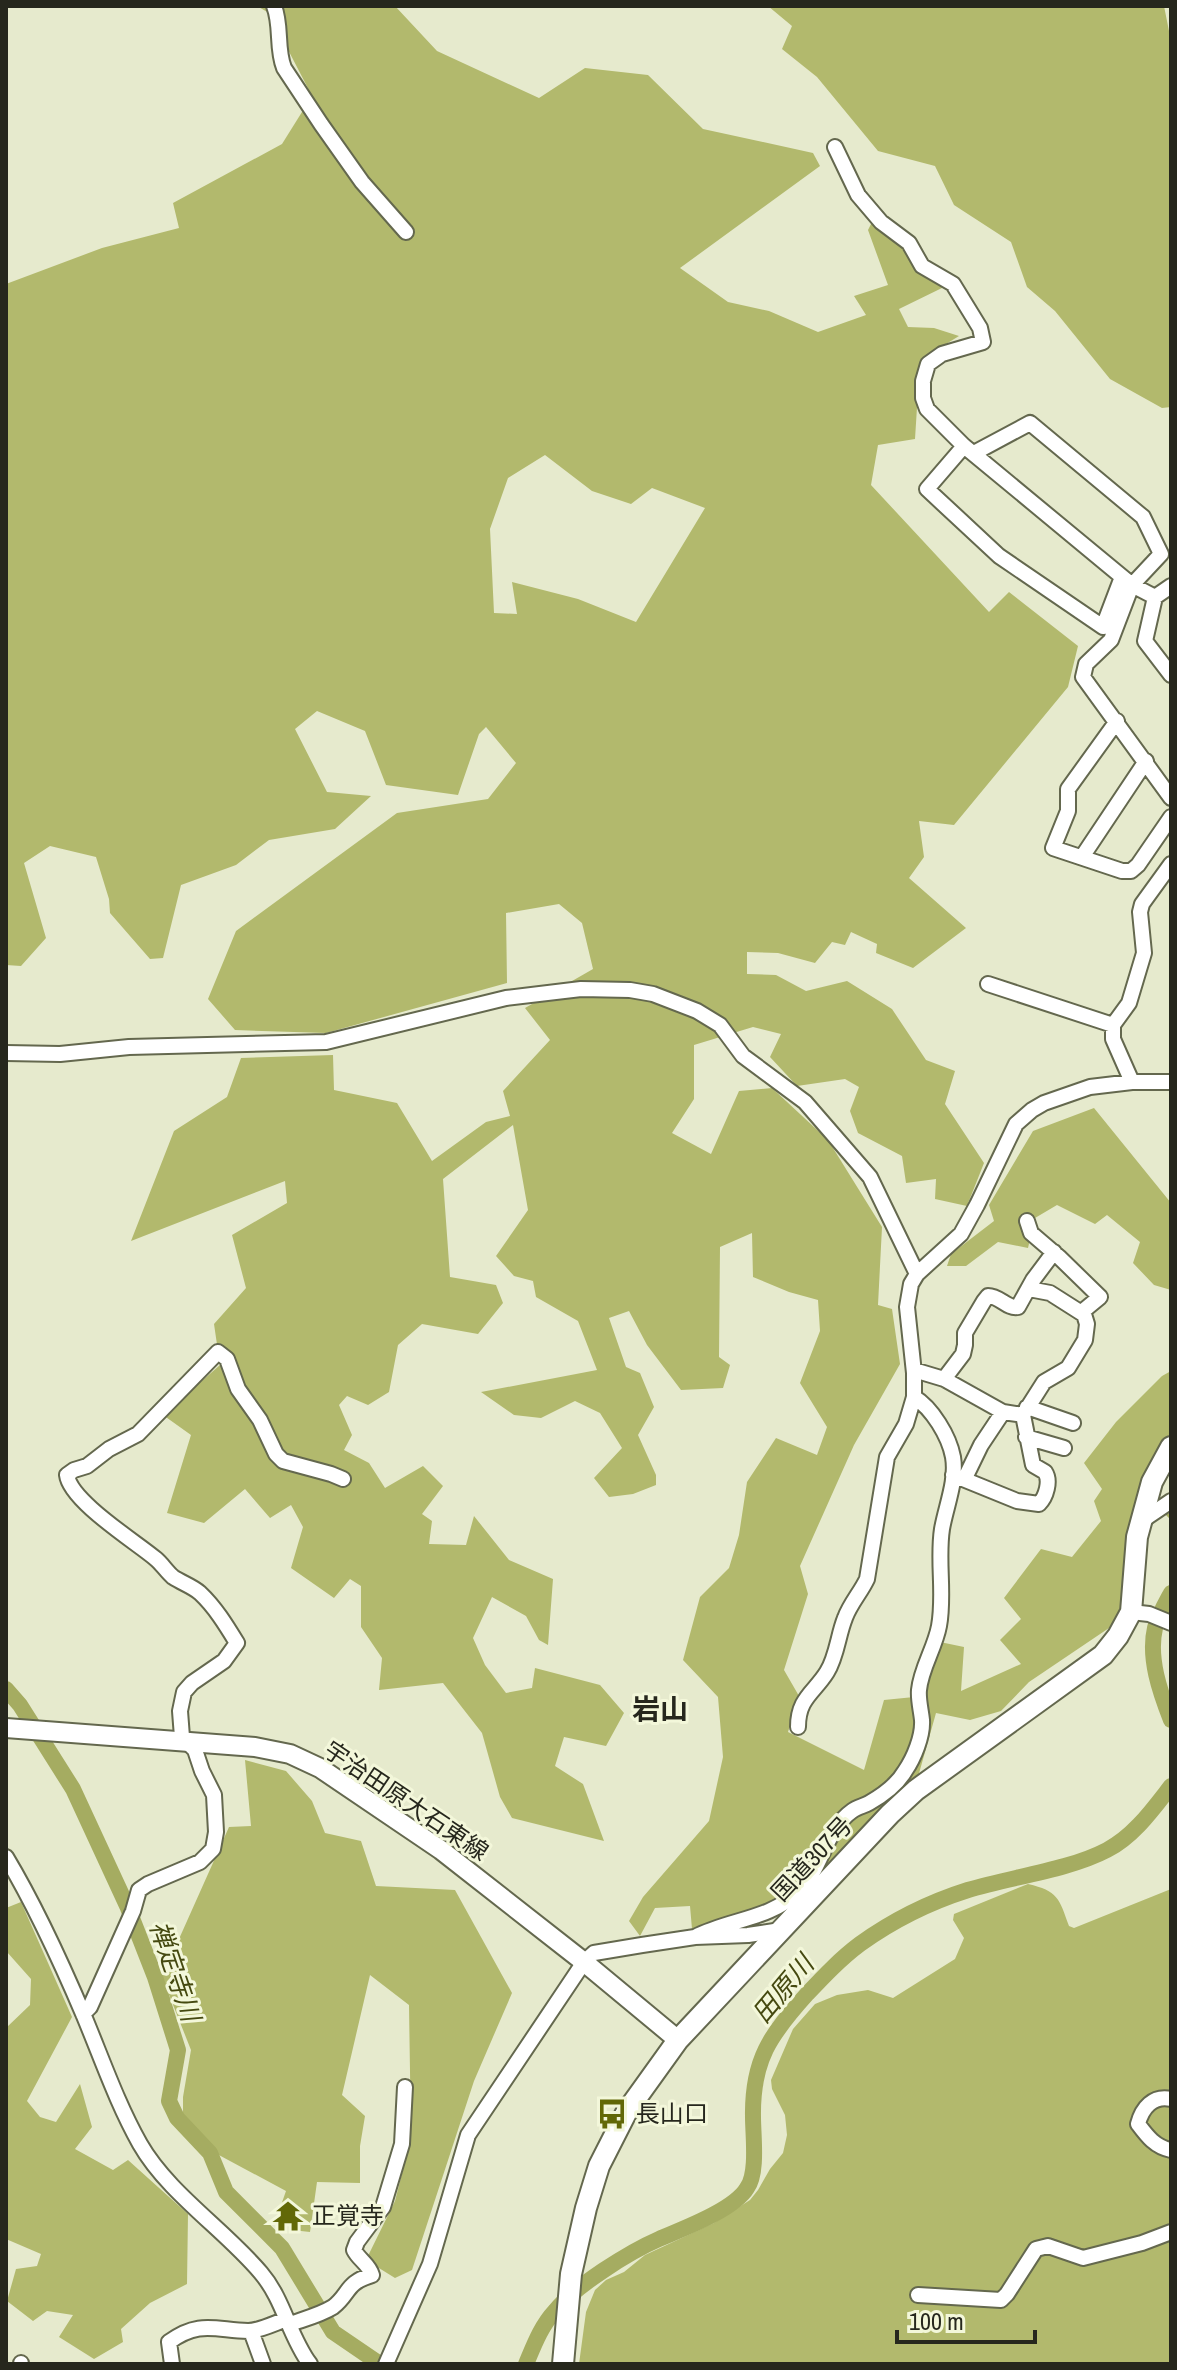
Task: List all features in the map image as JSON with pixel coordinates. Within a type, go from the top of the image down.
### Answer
[{"type":"highway","name":"国道307号","points":[[563,2364],[571,2274],[592,2187],[607,2147],[638,2093],[678,2040],[890,1814],[916,1790],[1103,1655],[1140,1613],[1137,1537],[1158,1509],[1152,1482],[1171,1447]]},
{"type":"main road","name":"宇治田原大石東線","points":[[14,1729],[255,1747],[290,1754],[320,1768],[441,1850],[678,2040]]},
{"type":"street","points":[[274,6],[284,68],[362,182],[406,232]]},
{"type":"street","points":[[835,147],[858,195],[881,222],[909,243],[922,266],[953,284],[980,328],[983,342],[942,354],[928,364],[923,381],[923,398],[927,409],[969,449],[1127,581],[1155,597]]},
{"type":"street","points":[[1030,423],[1143,517],[1161,554],[1127,581],[1103,627],[999,556],[927,489],[969,449],[1030,423]]},
{"type":"street","points":[[1127,581],[1111,640],[1086,664],[1083,677],[1171,798]]},
{"type":"street","points":[[1171,586],[1155,597],[1145,641],[1171,675]]},
{"type":"street","points":[[1117,721],[1068,789],[1068,811],[1053,848],[1122,871],[1131,871],[1171,817]]},
{"type":"street","points":[[1082,857],[1146,761]]},
{"type":"street","points":[[1132,1082],[1113,1039],[1113,1025],[1129,1003],[1144,953],[1142,904],[1171,864]]},
{"type":"street","points":[[988,984],[1113,1025]]},
{"type":"street","points":[[6,1053],[60,1054],[129,1047],[326,1042],[506,998],[581,989],[653,994],[697,1011],[720,1025],[743,1056],[805,1102],[870,1177],[917,1274]]},
{"type":"street","points":[[798,1727],[798,1716],[803,1705],[827,1673],[845,1616],[867,1579],[887,1457],[906,1424],[914,1397],[907,1307],[911,1284],[917,1274],[961,1234],[1016,1124],[1032,1110],[1090,1087],[1132,1082],[1171,1082]]},
{"type":"street","points":[[1027,1221],[1031,1233],[1100,1297],[1086,1307],[1083,1314]]},
{"type":"street","points":[[944,1379],[963,1354],[965,1333],[988,1296],[994,1296],[1015,1308],[1054,1252]]},
{"type":"street","points":[[914,1397],[929,1411],[946,1438],[959,1476],[1007,1497],[1039,1504],[1042,1502],[1048,1476],[1033,1465],[1026,1437],[1025,1411],[1044,1382],[1068,1368],[1087,1334],[1087,1324],[1083,1314],[1050,1293],[1029,1289]]},
{"type":"street","points":[[83,2014],[90,2007],[125,1931],[139,1890],[200,1862],[213,1849],[216,1832],[214,1795],[195,1750],[182,1737],[180,1711],[184,1692],[224,1661],[237,1643],[198,1590],[171,1576],[158,1560],[120,1534],[76,1493],[68,1483],[67,1475],[138,1434],[218,1352],[227,1359],[238,1389],[260,1420],[276,1454],[283,1461],[343,1479]]},
{"type":"street","points":[[914,1370],[944,1379],[1003,1412],[1025,1411],[1073,1423]]},
{"type":"street","points":[[695,1937],[709,1929],[761,1915],[780,1906],[800,1890],[811,1876],[836,1828],[852,1811],[887,1792],[905,1772],[918,1744],[922,1725],[919,1690],[939,1625],[941,1531],[959,1476],[1003,1412]]},
{"type":"street","points":[[1026,1437],[1064,1448]]},
{"type":"street","points":[[1140,1613],[1171,1623]]},
{"type":"street","points":[[6,1857],[24,1886],[83,2014],[121,2108],[142,2148],[162,2173],[261,2273],[277,2295],[310,2364]]},
{"type":"street","points":[[388,2359],[430,2264],[468,2135],[584,1962],[594,1953],[695,1937],[781,1930]]},
{"type":"street","points":[[290,2324],[336,2305],[348,2288],[372,2275],[371,2268],[354,2250],[383,2207],[402,2144],[405,2087]]},
{"type":"street","points":[[1171,2099],[1150,2102],[1141,2112],[1138,2124],[1161,2148],[1171,2150]]},
{"type":"street","points":[[918,2295],[1001,2300],[1036,2249],[1048,2246],[1083,2258],[1171,2232]]},
{"type":"street","points":[[172,2364],[169,2342],[182,2333],[205,2327],[251,2331],[284,2320],[290,2324]]},
{"type":"street","points":[[251,2331],[263,2364]]},
{"type":"green space","points":[[257,6],[395,6],[437,51],[539,98],[585,68],[648,75],[703,129],[813,153],[820,166],[680,268],[728,302],[769,311],[818,332],[866,315],[854,296],[888,285],[868,230],[873,220],[904,246],[916,267],[944,287],[899,309],[908,327],[934,328],[959,336],[920,360],[915,439],[878,445],[871,485],[989,612],[1009,592],[1078,646],[1068,687],[954,825],[919,821],[924,857],[909,878],[966,928],[913,968],[876,953],[877,944],[851,932],[845,945],[832,942],[815,963],[778,953],[747,952],[747,974],[776,975],[806,991],[847,981],[892,1009],[926,1060],[955,1071],[945,1104],[984,1163],[967,1206],[935,1199],[936,1179],[906,1183],[902,1156],[858,1133],[850,1111],[859,1087],[845,1079],[797,1086],[770,1057],[781,1034],[753,1027],[694,1045],[694,1099],[672,1133],[711,1154],[739,1091],[772,1088],[828,1140],[882,1227],[878,1305],[892,1309],[900,1364],[854,1445],[800,1566],[808,1594],[784,1670],[799,1696],[788,1732],[864,1770],[884,1700],[914,1697],[940,1642],[964,1647],[961,1691],[1021,1664],[1000,1640],[1021,1619],[1004,1598],[1041,1549],[1072,1557],[1101,1521],[1094,1501],[1102,1489],[1084,1463],[1116,1422],[1162,1376],[1171,1371],[1171,1438],[1123,1607],[1109,1628],[1029,1682],[1001,1711],[970,1720],[936,1713],[916,1784],[821,1875],[767,1918],[692,1929],[690,1906],[655,1908],[640,1936],[629,1921],[643,1897],[709,1821],[723,1757],[718,1697],[683,1660],[700,1597],[729,1568],[739,1535],[747,1482],[776,1438],[817,1455],[827,1427],[800,1383],[820,1331],[818,1300],[753,1277],[752,1233],[720,1247],[719,1357],[730,1365],[723,1388],[681,1390],[647,1345],[629,1311],[609,1318],[626,1367],[640,1373],[654,1407],[638,1435],[656,1475],[656,1485],[633,1494],[609,1497],[594,1478],[622,1448],[600,1413],[575,1401],[541,1418],[514,1415],[481,1392],[597,1370],[578,1321],[536,1297],[533,1281],[514,1276],[496,1256],[528,1210],[513,1125],[443,1179],[450,1277],[496,1285],[503,1303],[478,1334],[422,1324],[398,1345],[389,1392],[368,1405],[347,1396],[339,1405],[352,1435],[344,1450],[369,1463],[385,1488],[423,1466],[443,1486],[422,1514],[432,1521],[429,1544],[466,1545],[474,1516],[509,1560],[553,1579],[548,1645],[539,1640],[526,1616],[492,1597],[473,1638],[485,1665],[506,1693],[532,1688],[535,1668],[600,1685],[624,1713],[606,1746],[564,1737],[555,1766],[583,1784],[604,1841],[512,1818],[500,1797],[482,1733],[443,1683],[379,1690],[382,1658],[361,1627],[361,1586],[350,1579],[334,1598],[291,1568],[303,1527],[291,1505],[270,1518],[245,1489],[204,1523],[167,1513],[191,1435],[163,1415],[220,1365],[214,1324],[246,1288],[232,1235],[287,1203],[285,1181],[131,1241],[174,1131],[227,1097],[241,1058],[333,1055],[334,1090],[397,1103],[432,1161],[486,1122],[510,1116],[503,1091],[550,1040],[525,1008],[593,969],[582,923],[559,904],[506,913],[507,983],[326,1033],[235,1030],[208,999],[236,931],[397,813],[488,799],[516,763],[486,727],[479,734],[458,795],[386,785],[365,731],[317,711],[295,729],[327,792],[371,796],[335,829],[269,840],[236,865],[181,885],[163,958],[150,959],[110,913],[109,899],[96,857],[50,846],[24,863],[46,938],[21,966],[6,965],[6,284],[102,248],[179,228],[173,203],[282,144],[312,96],[269,13]],"holes":[[[545,455],[592,491],[631,504],[652,488],[705,508],[636,622],[578,599],[512,582],[517,614],[494,613],[490,529],[508,478]]]},
{"type":"green space","points":[[768,6],[1164,6],[1171,41],[1171,407],[1162,408],[1110,379],[1055,311],[1027,287],[1011,242],[954,205],[935,166],[878,151],[817,77],[782,49],[792,26]]},
{"type":"green space","points":[[1094,1108],[1171,1203],[1171,1290],[1154,1285],[1133,1263],[1140,1242],[1107,1215],[1095,1224],[1057,1205],[1035,1218],[1028,1248],[998,1242],[966,1266],[947,1266],[951,1254],[994,1221],[989,1205],[1033,1131]]},
{"type":"green space","points":[[245,1760],[286,1771],[312,1801],[325,1833],[361,1841],[376,1886],[455,1890],[512,1993],[474,2081],[412,2270],[395,2278],[366,2260],[395,2201],[411,2138],[409,2005],[370,1975],[342,2095],[365,2116],[360,2146],[360,2183],[317,2182],[310,2232],[292,2230],[279,2211],[286,2191],[217,2154],[183,2116],[191,2050],[162,1977],[229,1827],[251,1826]]},
{"type":"green space","points":[[1028,1884],[1052,1893],[1063,1909],[1069,1926],[1074,1928],[1171,1889],[1171,2364],[579,2364],[586,2312],[595,2290],[645,2255],[714,2223],[750,2200],[783,2153],[787,2135],[785,2115],[772,2089],[771,2080],[793,2029],[815,2004],[837,1995],[868,1990],[893,1998],[955,1959],[964,1938],[953,1920],[954,1914]]},
{"type":"green space","points":[[21,1902],[72,2017],[27,2101],[40,2117],[56,2122],[80,2084],[92,2127],[75,2149],[113,2170],[128,2160],[188,2214],[187,2284],[150,2303],[121,2329],[123,2342],[94,2359],[59,2337],[73,2315],[47,2311],[33,2321],[7,2301],[16,2269],[37,2266],[41,2254],[6,2239],[6,2028],[30,2005],[31,1979],[7,1952],[6,1908]]},
{"type":"waterway","points":[[1165,1512],[1171,1518]]},
{"type":"waterway","name":"田原川","points":[[1171,1593],[1156,1624],[1153,1639],[1159,1686],[1171,1720]]},
{"type":"waterway","name":"禅定寺川","points":[[6,1689],[20,1705],[73,1789],[128,1908],[155,1977],[178,2050],[169,2101],[177,2118],[210,2153],[226,2192],[282,2248],[333,2332],[380,2364]]},
{"type":"waterway","name":"田原川","points":[[526,2364],[550,2317],[575,2291],[633,2252],[720,2211],[747,2188],[754,2164],[754,2097],[760,2064],[773,2036],[794,2009],[846,1956],[885,1928],[940,1900],[985,1885],[1075,1863],[1107,1850],[1134,1830],[1171,1786]]},
{"type":"place","name":"長山口","points":[[612,2114]]},
{"type":"place","name":"正覚寺","points":[[288,2216]]},
{"type":"district","name":"岩山","points":[[660,1709]]}]
